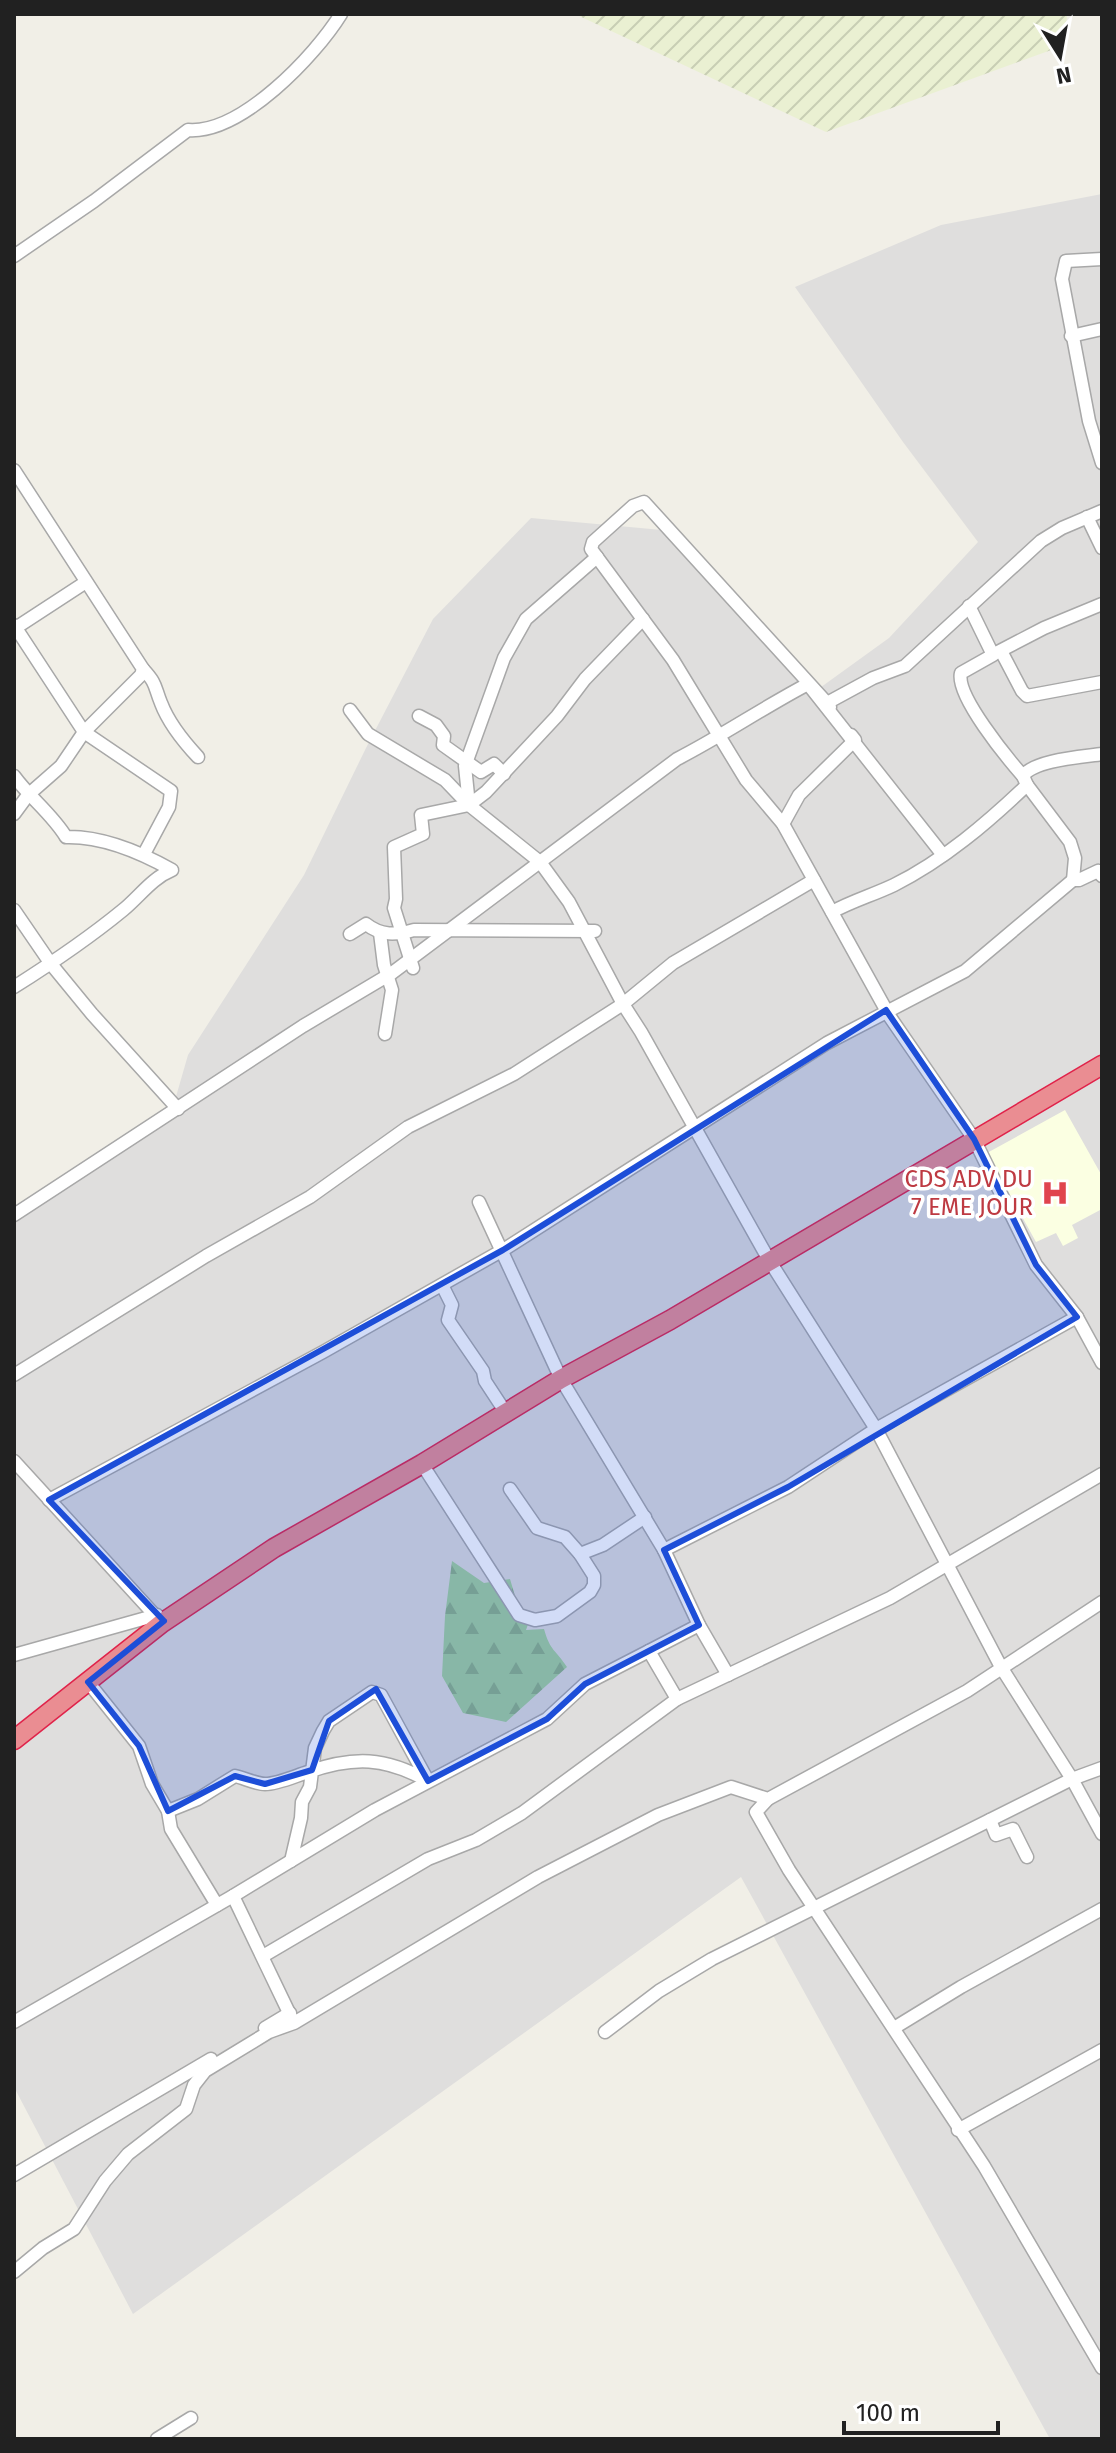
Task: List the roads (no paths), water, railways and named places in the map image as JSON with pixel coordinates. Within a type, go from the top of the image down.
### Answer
[{"type":"highway","points":[[14,1740],[88,1682],[160,1619],[274,1548],[422,1464],[561,1379],[670,1320],[1102,1065]]},
{"type":"street","points":[[14,256],[104,194],[188,130],[204,131],[262,98],[305,62],[341,14]]},
{"type":"street","points":[[1102,259],[1066,261],[1062,279],[1089,421],[1102,463]]},
{"type":"street","points":[[1071,336],[1102,329]]},
{"type":"street","points":[[14,470],[143,669],[156,683],[161,703],[180,738],[198,757]]},
{"type":"street","points":[[855,740],[644,502],[633,506],[593,542],[591,549],[673,660],[746,780],[783,824],[886,1010],[974,1139],[1036,1265],[1077,1317],[1102,1363]]},
{"type":"street","points":[[827,703],[873,678],[905,666],[1041,541],[1102,511]]},
{"type":"street","points":[[1087,517],[1102,548]]},
{"type":"street","points":[[469,805],[466,763],[504,658],[526,619],[597,557]]},
{"type":"street","points":[[86,582],[15,627],[84,732],[171,791],[169,807],[144,854]]},
{"type":"street","points":[[1100,874],[1074,850],[976,712],[960,680],[963,672],[997,653],[1044,628],[1102,604]]},
{"type":"street","points":[[969,606],[1027,696],[1102,682]]},
{"type":"street","points":[[412,964],[394,908],[394,847],[423,834],[421,815],[469,805],[504,774],[557,716],[585,679],[643,619]]},
{"type":"street","points":[[14,814],[28,795],[61,766],[84,732],[143,669]]},
{"type":"street","points":[[808,684],[827,703],[943,855]]},
{"type":"street","points":[[14,1215],[303,1026],[412,964],[450,931],[677,759],[808,684]]},
{"type":"street","points":[[350,710],[368,734],[445,780],[469,805],[540,862],[590,931],[623,1004],[769,1260],[876,1429],[1001,1667],[1072,1779],[1102,1834]]},
{"type":"street","points":[[419,716],[436,725],[444,736],[443,745],[466,763],[481,772],[494,764],[504,774]]},
{"type":"street","points":[[783,824],[799,795],[855,740]]},
{"type":"street","points":[[832,912],[894,884],[943,855],[984,825],[1025,781],[1028,770],[1038,765],[1102,754]]},
{"type":"street","points":[[14,776],[28,795],[56,821],[66,837],[86,837],[144,854],[172,870],[159,875],[123,911],[14,987]]},
{"type":"street","points":[[1073,880],[1074,850]]},
{"type":"street","points":[[49,1500],[503,1250],[827,1043],[965,971],[1073,880],[1100,874]]},
{"type":"street","points":[[14,1375],[206,1256],[310,1197],[408,1127],[514,1074],[623,1004],[673,963],[814,880]]},
{"type":"street","points":[[14,910],[51,964],[92,1014],[178,1109]]},
{"type":"street","points":[[350,934],[366,924],[380,933],[402,934],[414,930],[590,931]]},
{"type":"street","points":[[380,933],[392,990],[385,1034]]},
{"type":"street","points":[[479,1202],[561,1379],[664,1550],[699,1625],[728,1675]]},
{"type":"street","points":[[442,1285],[452,1305],[448,1320],[483,1371],[485,1381],[506,1413]]},
{"type":"street","points":[[664,1550],[788,1487],[876,1429],[1077,1317]]},
{"type":"street","points":[[14,1461],[114,1573],[160,1619]]},
{"type":"street","points":[[422,1464],[519,1615],[525,1619],[557,1616],[590,1592],[594,1576],[565,1537],[537,1528],[510,1489]]},
{"type":"street","points":[[263,1956],[428,1859],[476,1840],[522,1813],[677,1699],[890,1598],[1102,1474]]},
{"type":"street","points":[[580,1554],[603,1545],[645,1517]]},
{"type":"street","points":[[1102,1602],[967,1691],[768,1799],[756,1812],[814,1909],[984,2166],[1102,2368]]},
{"type":"street","points":[[14,1655],[160,1619]]},
{"type":"street","points":[[14,2022],[428,1781],[547,1719],[585,1684],[699,1625]]},
{"type":"street","points":[[649,1651],[677,1699]]},
{"type":"street","points":[[88,1682],[139,1746],[152,1784],[168,1811],[171,1829],[217,1905]]},
{"type":"street","points":[[291,1861],[302,1802],[310,1787],[315,1748],[329,1721],[372,1692],[381,1695],[428,1781]]},
{"type":"street","points":[[168,1811],[198,1799],[235,1776],[265,1784],[360,1760],[398,1766],[428,1781]]},
{"type":"street","points":[[605,2032],[659,1991],[712,1959],[1072,1779],[1102,1768]]},
{"type":"street","points":[[14,2175],[538,1877],[658,1815],[731,1787],[768,1799]]},
{"type":"street","points":[[990,1820],[996,1835],[1013,1829],[1027,1857]]},
{"type":"street","points":[[233,1896],[292,2018]]},
{"type":"street","points":[[894,2028],[1102,1909]]},
{"type":"street","points":[[14,2272],[43,2248],[74,2229],[105,2181],[128,2154],[186,2109],[194,2085],[205,2071],[292,2018]]},
{"type":"street","points":[[958,2130],[1102,2050]]},
{"type":"street","points":[[157,2439],[191,2418]]},
{"type":"place","name":"CDS ADV DU 7 EME JOUR","points":[[1055,1193]]}]
